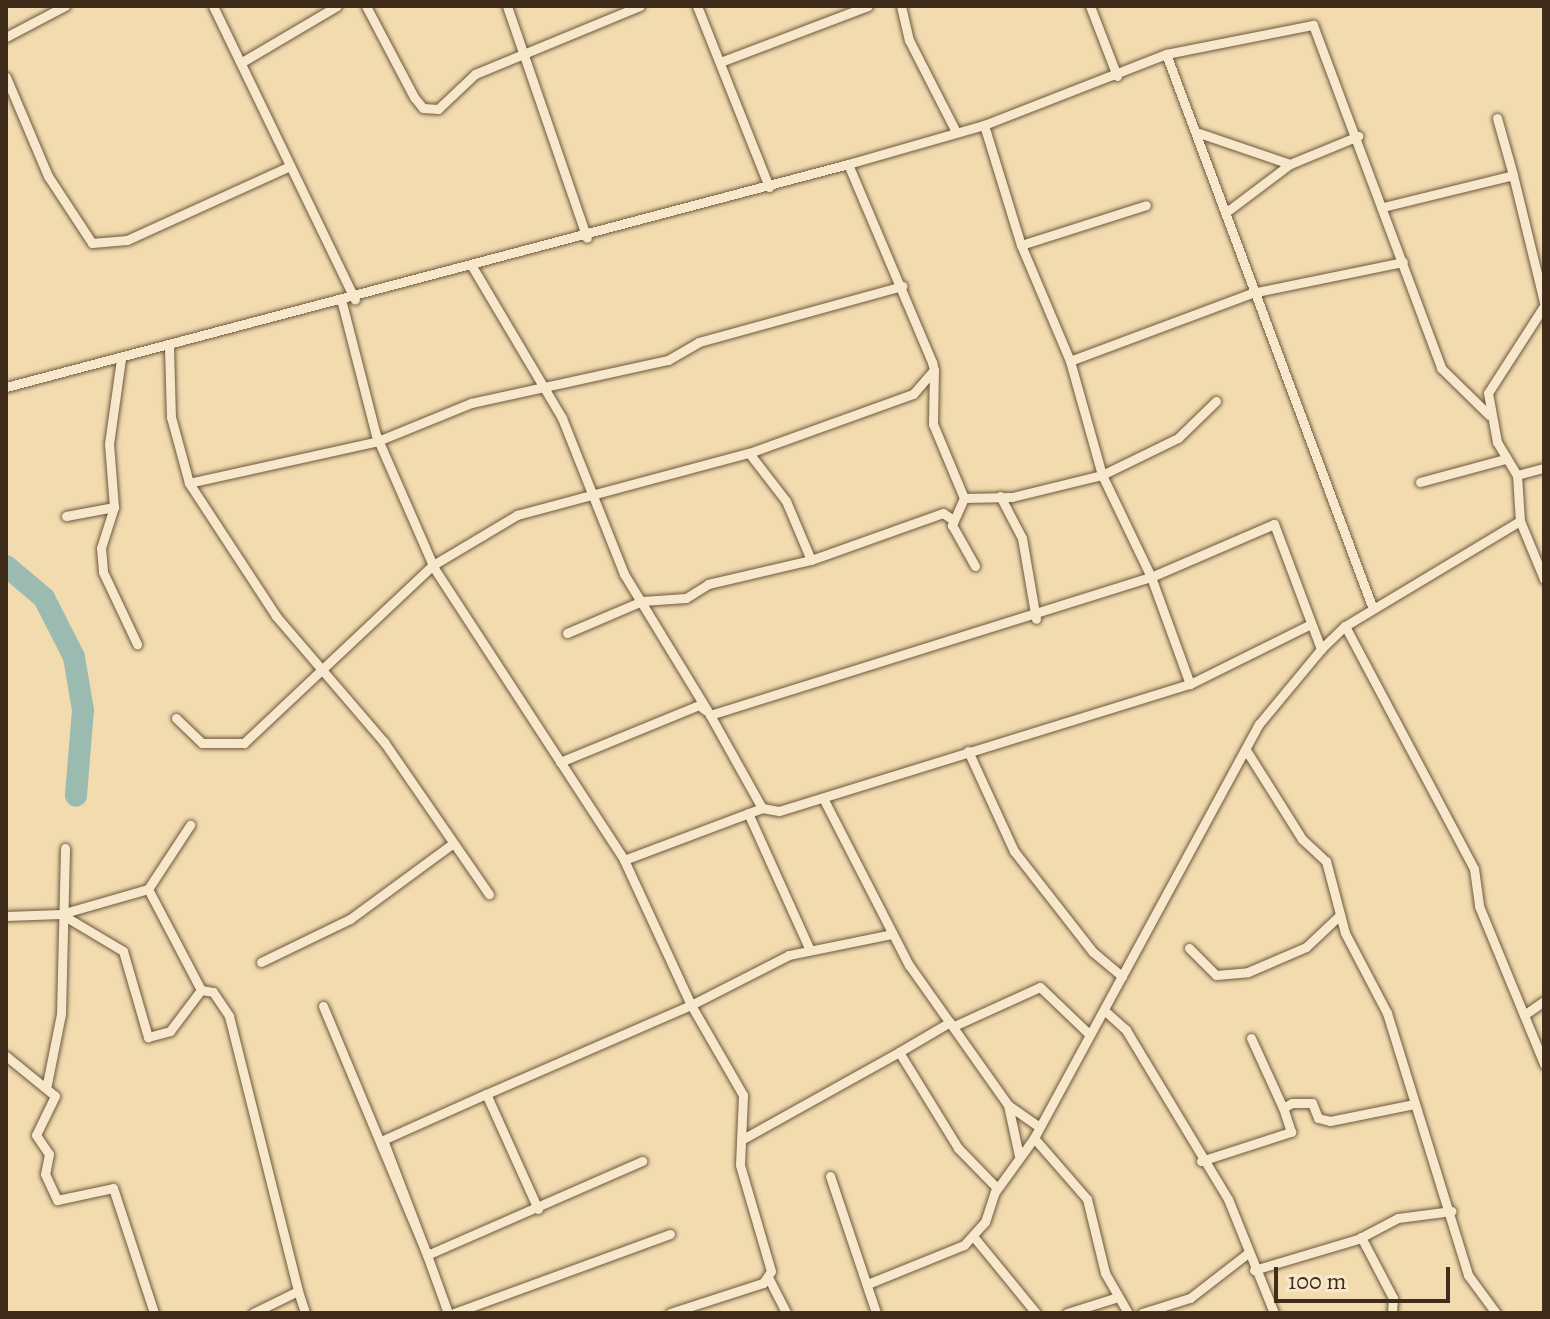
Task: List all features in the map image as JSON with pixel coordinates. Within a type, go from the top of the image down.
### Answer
[{"type":"street","points":[[6,37],[65,6]]},
{"type":"street","points":[[213,6],[355,300]]},
{"type":"street","points":[[242,62],[337,6]]},
{"type":"street","points":[[366,6],[423,108],[438,109],[475,74],[527,57],[640,6]]},
{"type":"street","points":[[507,6],[587,238]]},
{"type":"street","points":[[697,6],[723,61],[769,187]]},
{"type":"street","points":[[723,61],[836,9],[868,6]]},
{"type":"street","points":[[901,6],[909,40],[956,132]]},
{"type":"street","points":[[1090,6],[1117,76]]},
{"type":"street","points":[[6,387],[355,300],[587,238],[984,125],[1117,76],[1166,54],[1313,25],[1358,136],[1441,368],[1489,415],[1505,459],[1517,475],[1520,521],[1544,579]]},
{"type":"street","points":[[1166,54],[1229,210],[1252,293],[1373,609]]},
{"type":"street","points":[[6,77],[48,176],[92,243],[127,240],[290,166]]},
{"type":"street","points":[[1489,415],[1493,379],[1544,304],[1497,118]]},
{"type":"street","points":[[984,125],[1021,245],[1070,361],[1102,475],[1151,577],[1190,684]]},
{"type":"street","points":[[1199,133],[1290,164]]},
{"type":"street","points":[[1229,210],[1290,164],[1358,136]]},
{"type":"street","points":[[848,164],[902,286],[934,370],[933,424],[964,498]]},
{"type":"street","points":[[1383,207],[1513,175]]},
{"type":"street","points":[[1021,245],[1146,205]]},
{"type":"street","points":[[1070,361],[1252,293],[1403,262]]},
{"type":"street","points":[[473,268],[544,388],[642,601],[762,808]]},
{"type":"street","points":[[189,483],[378,441],[471,403],[668,360],[699,342],[902,286]]},
{"type":"street","points":[[342,303],[378,441],[433,565],[624,860],[691,1005],[743,1095],[743,1184],[771,1261],[769,1279],[786,1313]]},
{"type":"street","points":[[169,347],[171,417],[189,483],[318,673],[384,742],[489,894]]},
{"type":"street","points":[[121,359],[109,444],[114,507],[101,548],[103,572],[137,644]]},
{"type":"street","points":[[176,718],[202,743],[244,743],[433,565],[517,515],[749,453],[902,402],[934,370]]},
{"type":"street","points":[[964,498],[1000,496],[1102,475],[1178,438],[1216,401]]},
{"type":"street","points":[[749,453],[786,501],[811,560]]},
{"type":"street","points":[[1420,482],[1505,459]]},
{"type":"street","points":[[1517,475],[1544,468]]},
{"type":"street","points":[[1000,496],[1022,538],[1036,619]]},
{"type":"street","points":[[952,519],[964,498]]},
{"type":"street","points":[[66,516],[114,507]]},
{"type":"street","points":[[567,633],[642,601],[686,598],[708,584],[811,560],[943,513],[952,519],[975,566]]},
{"type":"street","points":[[870,1283],[973,1236],[997,1188],[1034,1138],[1246,750],[1321,649],[1345,626],[1520,521]]},
{"type":"street","points":[[710,715],[1036,619],[1151,577],[1274,524],[1321,649]]},
{"type":"street","points":[[624,860],[762,808],[779,811],[1190,684],[1311,624]]},
{"type":"street","points":[[1345,626],[1474,869],[1479,906],[1544,1064]]},
{"type":"street","points":[[560,762],[699,705],[710,715]]},
{"type":"street","points":[[1246,750],[1302,839],[1326,861],[1340,915],[1387,1013],[1414,1104],[1452,1211],[1468,1275],[1496,1313]]},
{"type":"street","points":[[968,751],[1014,851],[1093,952],[1122,976]]},
{"type":"street","points":[[823,798],[892,934],[1008,1105],[1038,1126]]},
{"type":"street","points":[[748,813],[810,950]]},
{"type":"street","points":[[6,916],[61,914],[148,889],[190,825]]},
{"type":"street","points":[[261,962],[350,919],[452,844]]},
{"type":"street","points":[[47,1084],[61,1014],[61,914],[65,848]]},
{"type":"street","points":[[148,889],[201,990]]},
{"type":"street","points":[[61,914],[123,951],[148,1037],[170,1031],[201,990]]},
{"type":"street","points":[[1189,948],[1216,975],[1248,972],[1306,947],[1340,915]]},
{"type":"street","points":[[427,1255],[383,1140],[810,950],[892,934]]},
{"type":"street","points":[[741,1140],[952,1024],[1040,987],[1090,1035]]},
{"type":"street","points":[[201,990],[213,992],[229,1016],[305,1313]]},
{"type":"street","points":[[1524,1015],[1544,1001]]},
{"type":"street","points":[[323,1006],[451,1313],[670,1234]]},
{"type":"street","points":[[1104,1010],[1126,1030],[1201,1161],[1228,1199],[1254,1270],[1274,1313]]},
{"type":"street","points":[[1201,1161],[1291,1132],[1251,1038]]},
{"type":"street","points":[[899,1052],[958,1148],[997,1188]]},
{"type":"street","points":[[6,1056],[20,1073],[47,1084],[55,1096],[36,1135],[49,1154],[45,1174],[57,1200],[113,1188],[154,1313]]},
{"type":"street","points":[[486,1094],[538,1209]]},
{"type":"street","points":[[1283,1108],[1312,1103],[1318,1118],[1330,1121],[1414,1104]]},
{"type":"street","points":[[1008,1105],[1018,1159]]},
{"type":"street","points":[[1034,1138],[1087,1199],[1118,1297],[1128,1313]]},
{"type":"street","points":[[427,1255],[642,1161]]},
{"type":"street","points":[[830,1176],[870,1283],[876,1313]]},
{"type":"street","points":[[1254,1270],[1361,1237],[1398,1218],[1452,1211]]},
{"type":"street","points":[[973,1236],[1036,1313]]},
{"type":"street","points":[[1361,1237],[1393,1298],[1392,1313]]},
{"type":"street","points":[[1142,1313],[1190,1298],[1248,1253]]},
{"type":"street","points":[[670,1313],[769,1279]]},
{"type":"street","points":[[253,1313],[298,1291]]},
{"type":"street","points":[[1067,1313],[1118,1297]]},
{"type":"waterway","points":[[6,566],[44,598],[74,657],[83,710],[76,796]]}]
